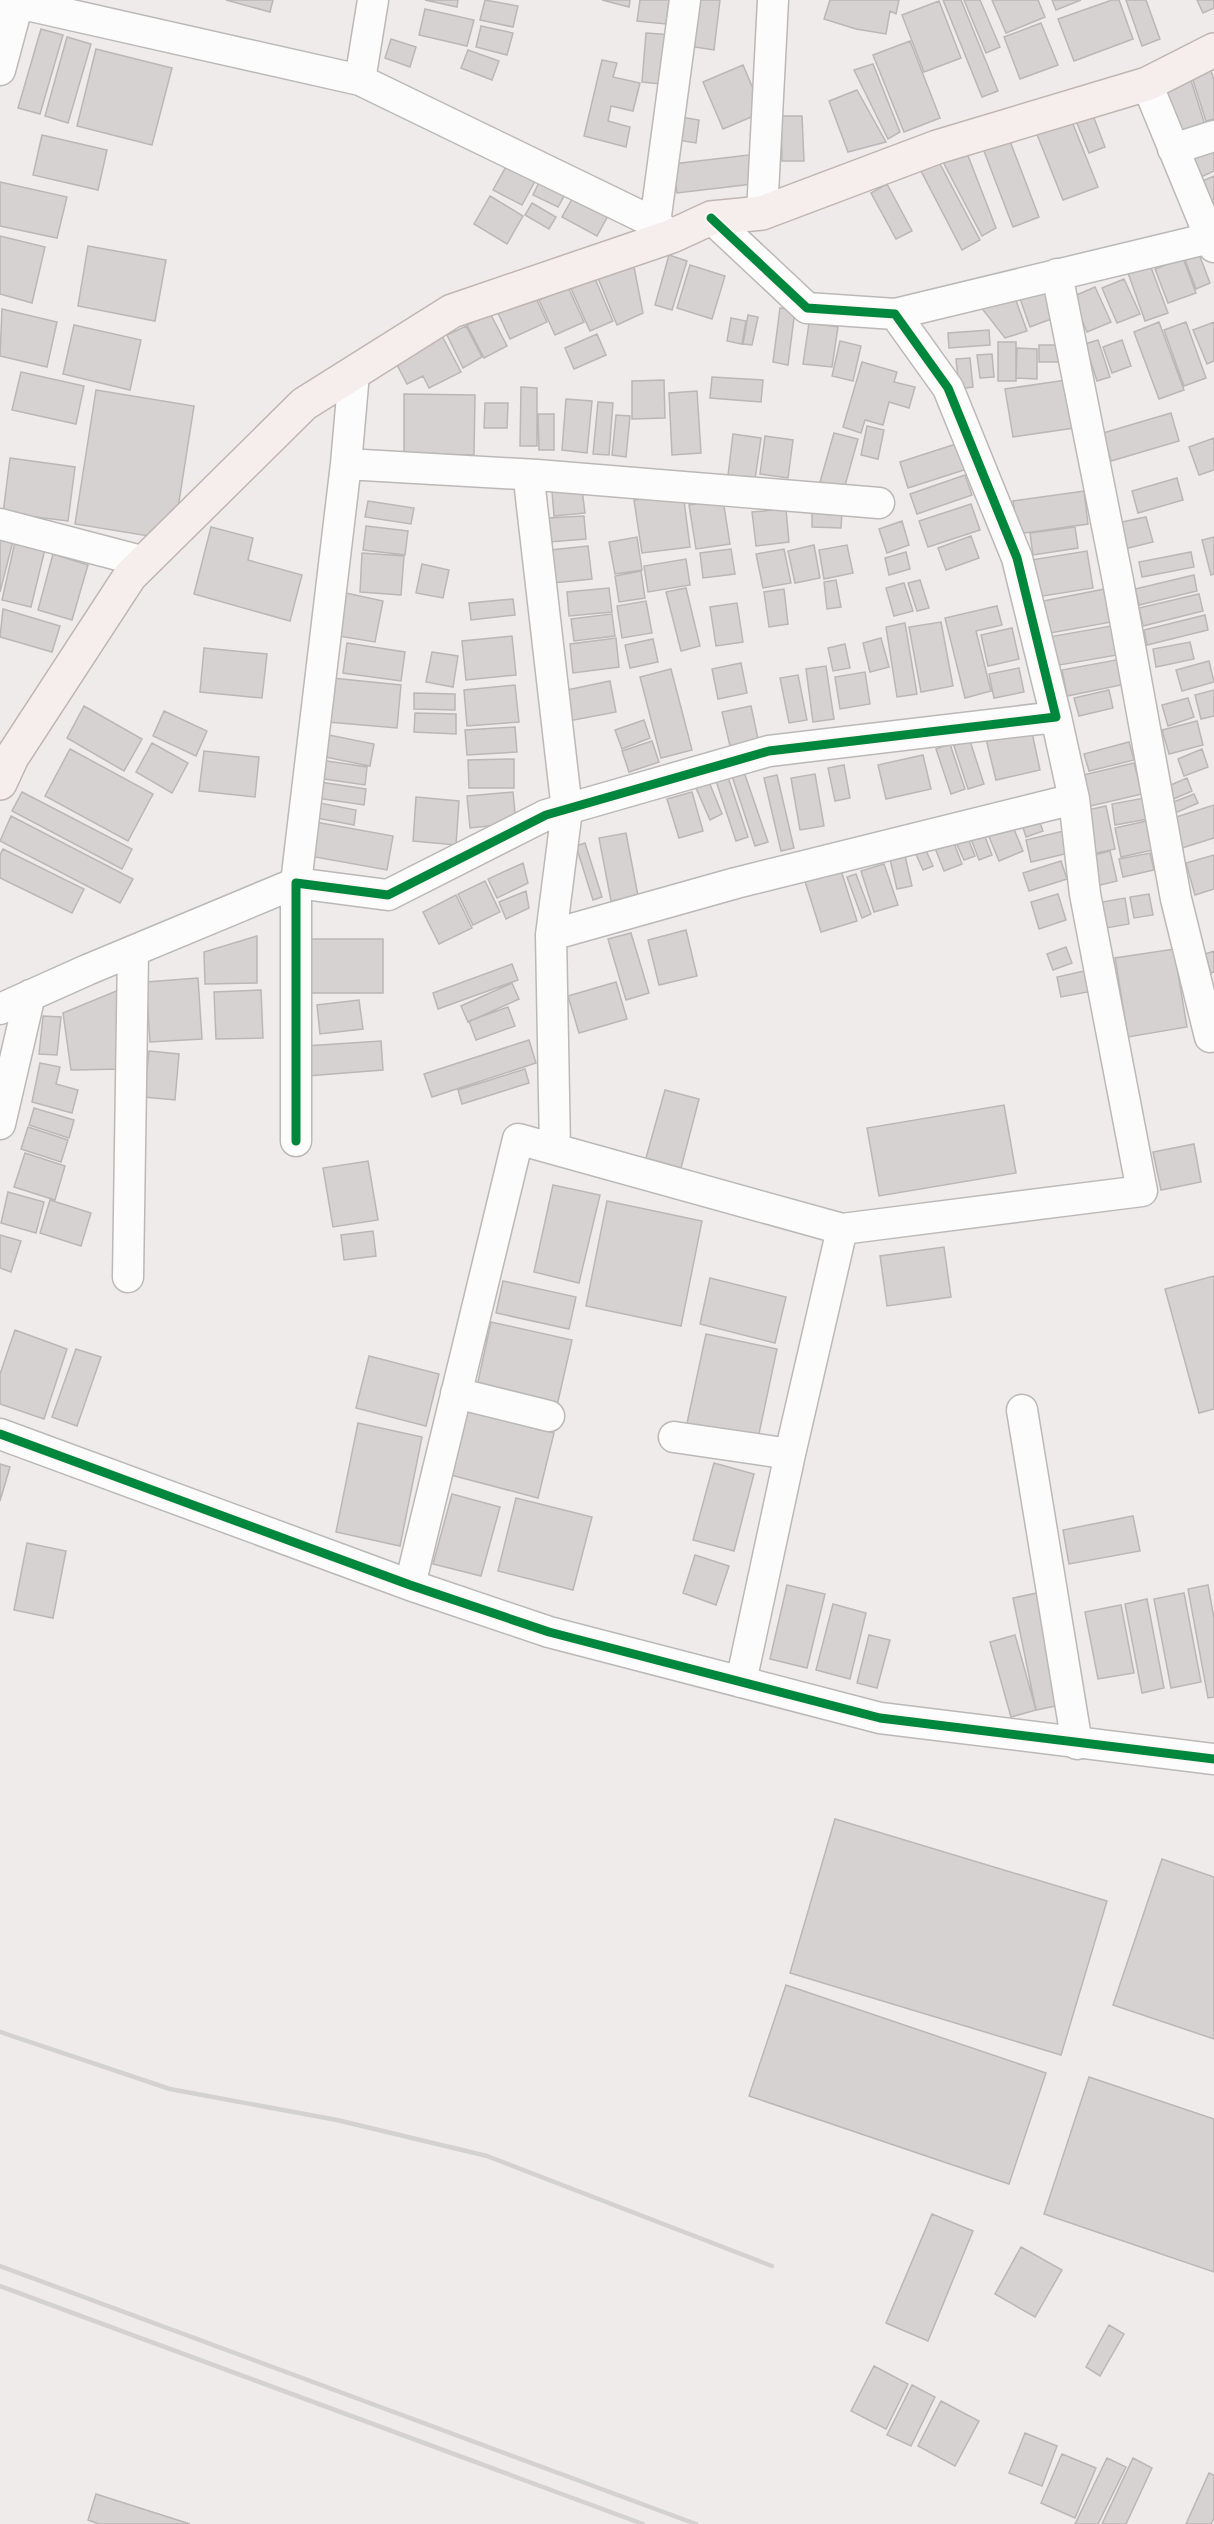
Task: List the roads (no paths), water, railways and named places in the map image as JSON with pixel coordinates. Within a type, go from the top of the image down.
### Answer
[{"type":"main road","points":[[0,783],[12,757],[130,576],[304,404],[452,311],[664,230],[711,218],[762,213],[937,147],[1147,84],[1214,50]]},
{"type":"street","points":[[360,80],[373,0]]},
{"type":"street","points":[[0,70],[13,1],[360,80],[664,230],[685,0]]},
{"type":"street","points":[[762,213],[773,0]]},
{"type":"street","points":[[711,218],[807,308],[895,314],[1057,274],[1213,241],[1147,84]]},
{"type":"street","points":[[1173,149],[1214,136]]},
{"type":"street","points":[[1057,274],[1118,581],[1176,899],[1210,1037]]},
{"type":"street","points":[[410,1585],[518,1139],[842,1229],[1142,1191],[1085,894],[1074,799],[1017,558],[948,388],[895,314]]},
{"type":"street","points":[[296,1141],[296,883],[346,464],[354,373]]},
{"type":"street","points":[[346,464],[537,475],[879,503]]},
{"type":"street","points":[[537,475],[530,489],[567,810],[551,935],[555,1149]]},
{"type":"street","points":[[0,524],[145,562]]},
{"type":"street","points":[[0,1009],[296,883],[388,896],[546,815],[769,751],[1056,717]]},
{"type":"street","points":[[551,935],[736,883],[1074,799]]},
{"type":"street","points":[[128,1277],[132,952]]},
{"type":"street","points":[[0,1124],[30,995]]},
{"type":"street","points":[[741,1682],[842,1229]]},
{"type":"street","points":[[456,1393],[549,1416]]},
{"type":"street","points":[[1022,1410],[1077,1743]]},
{"type":"street","points":[[0,1434],[410,1585],[549,1632],[880,1718],[1214,1759]]},
{"type":"street","points":[[674,1437],[790,1454]]},
{"type":"railway","points":[[0,2032],[170,2089],[337,2120],[487,2156],[772,2266]]},
{"type":"railway","points":[[0,2266],[696,2524]]},
{"type":"railway","points":[[0,2286],[643,2524]]}]
